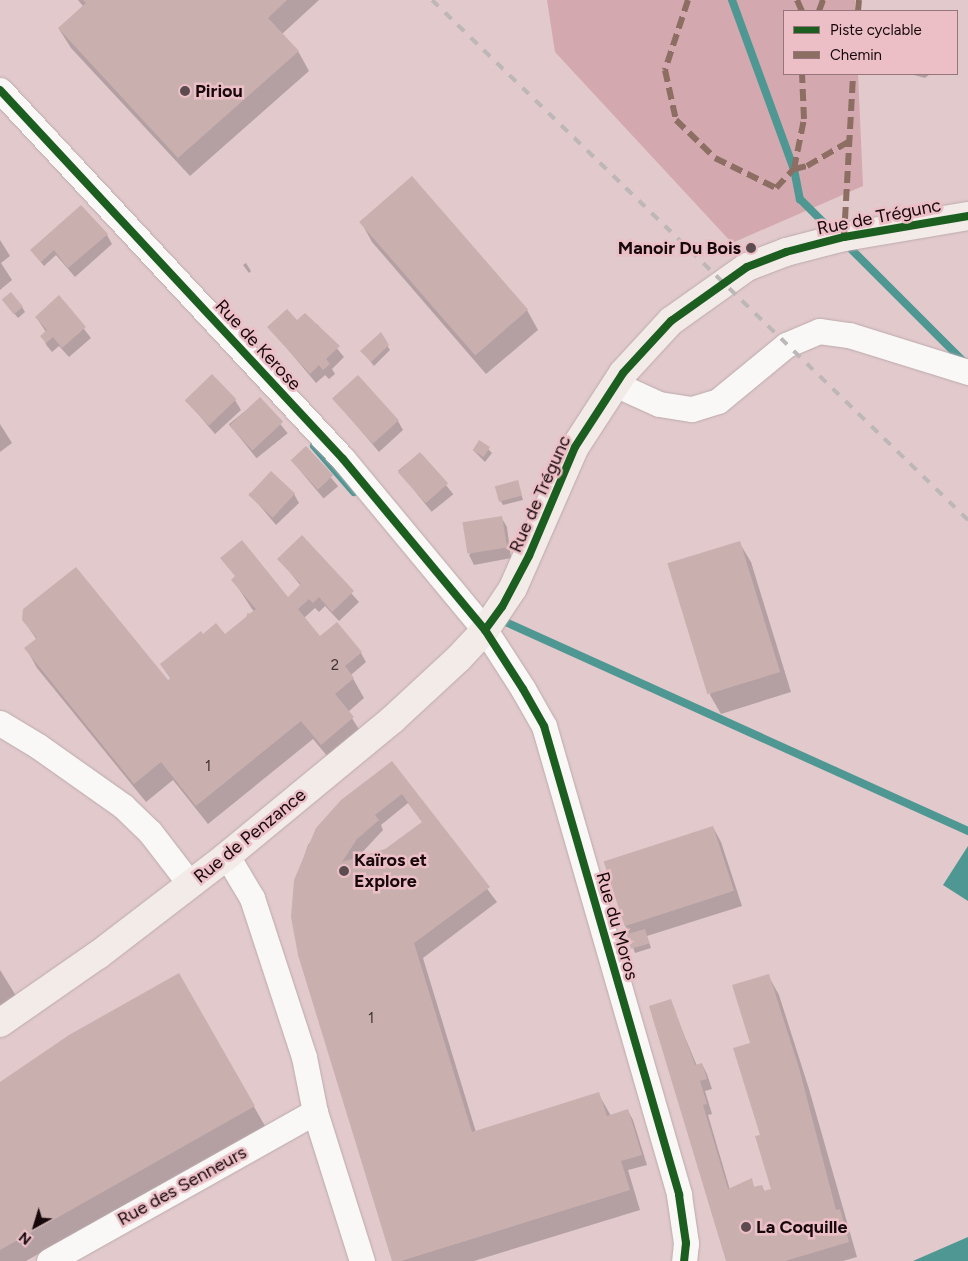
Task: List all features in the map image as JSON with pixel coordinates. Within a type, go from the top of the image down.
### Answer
[{"type":"main road","name":"Rue de Trégunc","points":[[485,630],[517,580],[575,447],[615,384],[671,321],[747,267],[786,252],[844,237],[968,216]]},
{"type":"main road","name":"Rue de Penzance","points":[[0,1024],[98,955],[227,856],[392,720],[434,683],[485,630]]},
{"type":"street","name":"Rue de Kerose","points":[[0,90],[343,459],[485,630]]},
{"type":"street","points":[[615,384],[659,404],[692,409],[718,401],[786,344],[819,331],[849,335],[968,372]]},
{"type":"street","name":"Rue du Moros","points":[[485,630],[544,726],[679,1195],[685,1252]]},
{"type":"street","points":[[0,723],[123,806],[150,832],[190,884]]},
{"type":"street","points":[[227,856],[252,898],[304,1057],[315,1112],[362,1261]]},
{"type":"street","name":"Rue des Senneurs","points":[[49,1261],[315,1112]]},
{"type":"shaded area","points":[[547,0],[855,0],[855,10],[783,10],[783,75],[858,75],[863,186],[732,243],[555,52]]},
{"type":"water","points":[[968,846],[968,901],[943,885]]},
{"type":"water","points":[[968,1237],[968,1261],[913,1261]]},
{"type":"building","name":"Piriou","points":[[83,0],[287,0],[268,18],[299,51],[178,158],[58,28],[86,3]]},
{"type":"building","points":[[412,176],[528,310],[475,356],[359,222]]},
{"type":"building","points":[[81,205],[108,234],[68,268],[54,250],[41,262],[30,250]]},
{"type":"building","points":[[11,292],[23,307],[14,314],[2,300]]},
{"type":"building","points":[[59,295],[86,327],[62,348],[53,337],[46,343],[40,336],[47,330],[35,317]]},
{"type":"building","points":[[287,309],[297,320],[305,313],[340,346],[326,359],[330,364],[323,370],[319,365],[310,374],[267,327]]},
{"type":"building","points":[[381,332],[389,345],[371,362],[360,351]]},
{"type":"building","points":[[212,374],[236,399],[209,426],[185,400]]},
{"type":"building","points":[[358,375],[399,420],[373,444],[332,398]]},
{"type":"building","points":[[260,397],[283,422],[252,451],[229,426]]},
{"type":"building","points":[[479,440],[490,447],[484,457],[473,450]]},
{"type":"building","points":[[306,446],[333,475],[318,490],[291,460]]},
{"type":"building","points":[[420,452],[448,483],[426,503],[398,472]]},
{"type":"building","points":[[271,471],[295,494],[273,518],[248,495]]},
{"type":"building","points":[[518,480],[522,495],[499,502],[495,486]]},
{"type":"building","points":[[502,516],[507,548],[467,554],[462,522]]},
{"type":"building","points":[[302,535],[354,591],[332,612],[319,597],[313,603],[309,599],[298,609],[320,636],[337,622],[362,652],[345,666],[354,678],[335,694],[354,717],[321,745],[301,721],[196,806],[161,762],[134,784],[24,648],[37,638],[22,620],[23,609],[76,567],[168,680],[171,678],[160,664],[201,631],[203,634],[216,623],[225,634],[246,617],[248,612],[249,614],[256,609],[231,580],[235,576],[220,558],[242,540],[288,597],[301,584],[277,559]]},
{"type":"building","points":[[740,541],[780,672],[707,694],[667,563]]},
{"type":"building","points":[[392,761],[490,887],[414,943],[472,1132],[599,1092],[607,1116],[628,1109],[642,1155],[621,1161],[630,1190],[401,1261],[392,1261],[298,955],[291,917],[294,880],[316,828],[341,800]],"holes":[[[402,794],[422,822],[385,849],[342,862],[357,839],[379,820],[375,815]]]},
{"type":"building","points":[[713,826],[734,891],[625,926],[604,862]]},
{"type":"building","points":[[645,929],[649,943],[631,949],[627,934]]},
{"type":"building","points":[[179,973],[255,1106],[0,1250],[0,1082],[69,1035]]},
{"type":"building","points":[[769,974],[799,1068],[836,1210],[840,1209],[849,1242],[785,1261],[726,1261],[649,1006],[671,999],[695,1065],[702,1063],[707,1079],[700,1081],[707,1104],[703,1105],[728,1189],[752,1178],[754,1187],[762,1185],[764,1191],[771,1189],[755,1136],[760,1135],[733,1048],[750,1043],[732,985]]},
{"type":"waterway","points":[[732,0],[794,169],[800,199],[835,234]]},
{"type":"waterway","points":[[844,242],[963,361]]},
{"type":"waterway","points":[[314,446],[354,492]]},
{"type":"waterway","points":[[499,619],[968,831]]},
{"type":"railway","points":[[432,0],[968,520]]},
{"type":"marked path","points":[[688,0],[665,70],[676,120],[715,158],[776,188],[794,169],[807,166],[848,142]]},
{"type":"marked path","points":[[797,0],[802,10]]},
{"type":"marked path","points":[[819,10],[823,0]]},
{"type":"marked path","points":[[858,10],[859,0]]},
{"type":"marked path","points":[[794,169],[804,119],[802,75]]},
{"type":"marked path","points":[[844,237],[853,75]]},
{"type":"cycle path","points":[[0,90],[343,459],[485,630],[523,689],[544,726],[679,1195],[686,1243],[684,1261]]},
{"type":"cycle path","points":[[485,630],[502,607],[529,556],[575,447],[623,373],[671,321],[747,267],[786,252],[844,237],[968,216]]},
{"type":"place","name":"Piriou","points":[[185,91]]},
{"type":"place","name":"Manoir Du Bois","points":[[751,248]]},
{"type":"place","name":"Kaïros et Explore","points":[[344,871]]},
{"type":"place","name":"La Coquille","points":[[746,1227]]}]
